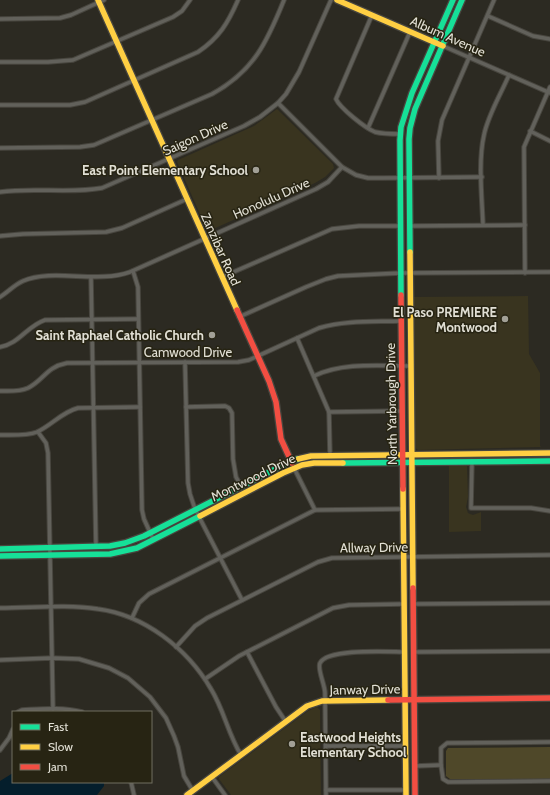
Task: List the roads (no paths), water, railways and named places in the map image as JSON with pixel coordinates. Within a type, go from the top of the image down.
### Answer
[{"type":"main road","name":"Album Avenue","points":[[337,0],[443,46]]},
{"type":"main road","name":"North Yarbrough Drive","points":[[406,792],[400,134],[404,115],[412,92],[453,0]]},
{"type":"main road","name":"Zanzibar Road","points":[[101,1],[117,42],[257,356],[276,402],[281,439],[294,468]]},
{"type":"main road","name":"North Yarbrough Drive","points":[[415,795],[409,139],[419,100],[443,46],[460,1]]},
{"type":"main road","name":"Montwood Drive","points":[[3,549],[96,547],[125,544],[136,540],[291,461],[311,456],[550,453]]},
{"type":"main road","name":"Montwood Drive","points":[[0,556],[110,554],[137,548],[294,468],[314,463],[550,461]]},
{"type":"main road","points":[[3,549],[7,556]]},
{"type":"main road","name":"Janway Drive","points":[[187,795],[307,706],[325,701],[550,698]]},
{"type":"street","points":[[0,62],[67,61],[83,56],[174,17],[182,11],[190,0]]},
{"type":"street","points":[[0,105],[80,103],[91,100],[135,81],[198,52],[209,45],[224,28],[238,0]]},
{"type":"street","points":[[0,148],[88,146],[100,143],[212,94],[238,76],[255,58],[266,42],[284,0]]},
{"type":"street","name":"Saigon Drive","points":[[0,192],[21,190],[86,190],[102,188],[251,123],[278,103],[300,72],[331,0]]},
{"type":"street","points":[[439,178],[438,141],[444,114],[494,0]]},
{"type":"street","points":[[0,19],[60,18],[72,15],[101,1]]},
{"type":"street","points":[[372,15],[336,97],[338,103],[356,120],[368,128],[380,133],[400,134]]},
{"type":"street","points":[[488,16],[533,36],[550,39]]},
{"type":"street","points":[[368,128],[410,32]]},
{"type":"street","name":"Album Avenue","points":[[443,46],[549,92]]},
{"type":"street","points":[[482,225],[481,154],[484,134],[509,75]]},
{"type":"street","points":[[526,273],[524,152],[530,131],[550,87]]},
{"type":"street","points":[[278,103],[342,167],[356,176],[400,178],[482,177]]},
{"type":"street","points":[[530,131],[550,141]]},
{"type":"street","name":"Honolulu Drive","points":[[0,297],[16,284],[36,277],[91,277],[118,275],[133,271],[316,189],[328,182],[342,167]]},
{"type":"street","points":[[0,236],[106,232],[122,228],[187,199]]},
{"type":"street","points":[[409,226],[525,225]]},
{"type":"street","points":[[222,278],[332,229],[359,226],[400,226]]},
{"type":"street","points":[[133,271],[138,287],[142,510],[144,520],[153,539]]},
{"type":"street","points":[[239,316],[330,277],[344,275],[550,272]]},
{"type":"street","points":[[91,277],[96,547]]},
{"type":"street","points":[[0,347],[11,343],[34,324],[45,320],[138,319]]},
{"type":"street","name":"Camwood Drive","points":[[0,392],[14,391],[29,387],[50,369],[61,364],[71,362],[238,362],[249,360],[319,328],[339,323],[401,321]]},
{"type":"street","points":[[297,338],[329,412],[330,455]]},
{"type":"street","points":[[185,362],[188,483],[190,494],[195,509],[242,600]]},
{"type":"street","points":[[314,376],[327,370],[341,367],[411,366]]},
{"type":"street","points":[[186,407],[225,406],[230,409],[232,413],[233,460],[236,476],[241,486]]},
{"type":"street","points":[[0,435],[38,432],[69,411],[78,408],[140,407]]},
{"type":"street","points":[[329,412],[402,411]]},
{"type":"street","points":[[38,432],[44,439],[48,453],[53,709]]},
{"type":"street","points":[[472,461],[471,508],[531,508],[550,511]]},
{"type":"street","name":"Zanzibar Road","points":[[294,468],[315,510]]},
{"type":"street","points":[[132,618],[139,603],[149,594],[315,510],[403,509]]},
{"type":"street","name":"Allway Drive","points":[[176,647],[191,630],[201,622],[242,600],[325,560],[338,557],[550,555]]},
{"type":"street","points":[[413,604],[550,603]]},
{"type":"street","points":[[205,679],[233,659],[319,615],[338,607],[356,604],[404,604]]},
{"type":"street","points":[[0,608],[81,607],[98,609],[132,618],[155,631],[176,647],[205,679],[219,703],[232,741],[241,755]]},
{"type":"street","points":[[413,652],[550,651]]},
{"type":"street","points":[[248,652],[272,700],[286,722]]},
{"type":"street","points":[[326,795],[325,701],[324,683],[319,667],[320,663],[325,658],[344,652],[404,652]]},
{"type":"street","points":[[0,660],[52,658],[79,659],[98,664],[117,672],[141,688],[157,704],[171,727],[178,747],[184,776],[193,791]]},
{"type":"street","points":[[20,711],[53,709],[68,709],[77,711]]},
{"type":"street","points":[[0,750],[12,731]]},
{"type":"street","points":[[550,742],[446,744],[442,748],[441,766],[443,779],[448,782],[550,781]]},
{"type":"street","points":[[326,746],[405,746]]},
{"type":"street","points":[[415,766],[441,766]]},
{"type":"street","points":[[212,777],[225,795]]},
{"type":"street","points":[[131,783],[134,795]]},
{"type":"street","points":[[326,790],[406,792]]},
{"type":"water","points":[[12,774],[12,783],[104,783],[104,786],[97,795],[0,795],[0,781]]},
{"type":"place","name":"East Point Elementary School","points":[[256,170]]},
{"type":"place","name":"El Paso PREMIERE Montwood","points":[[505,319]]},
{"type":"place","name":"Saint Raphael Catholic Church","points":[[212,335]]},
{"type":"place","name":"Eastwood Heights Elementary School","points":[[292,744]]}]
